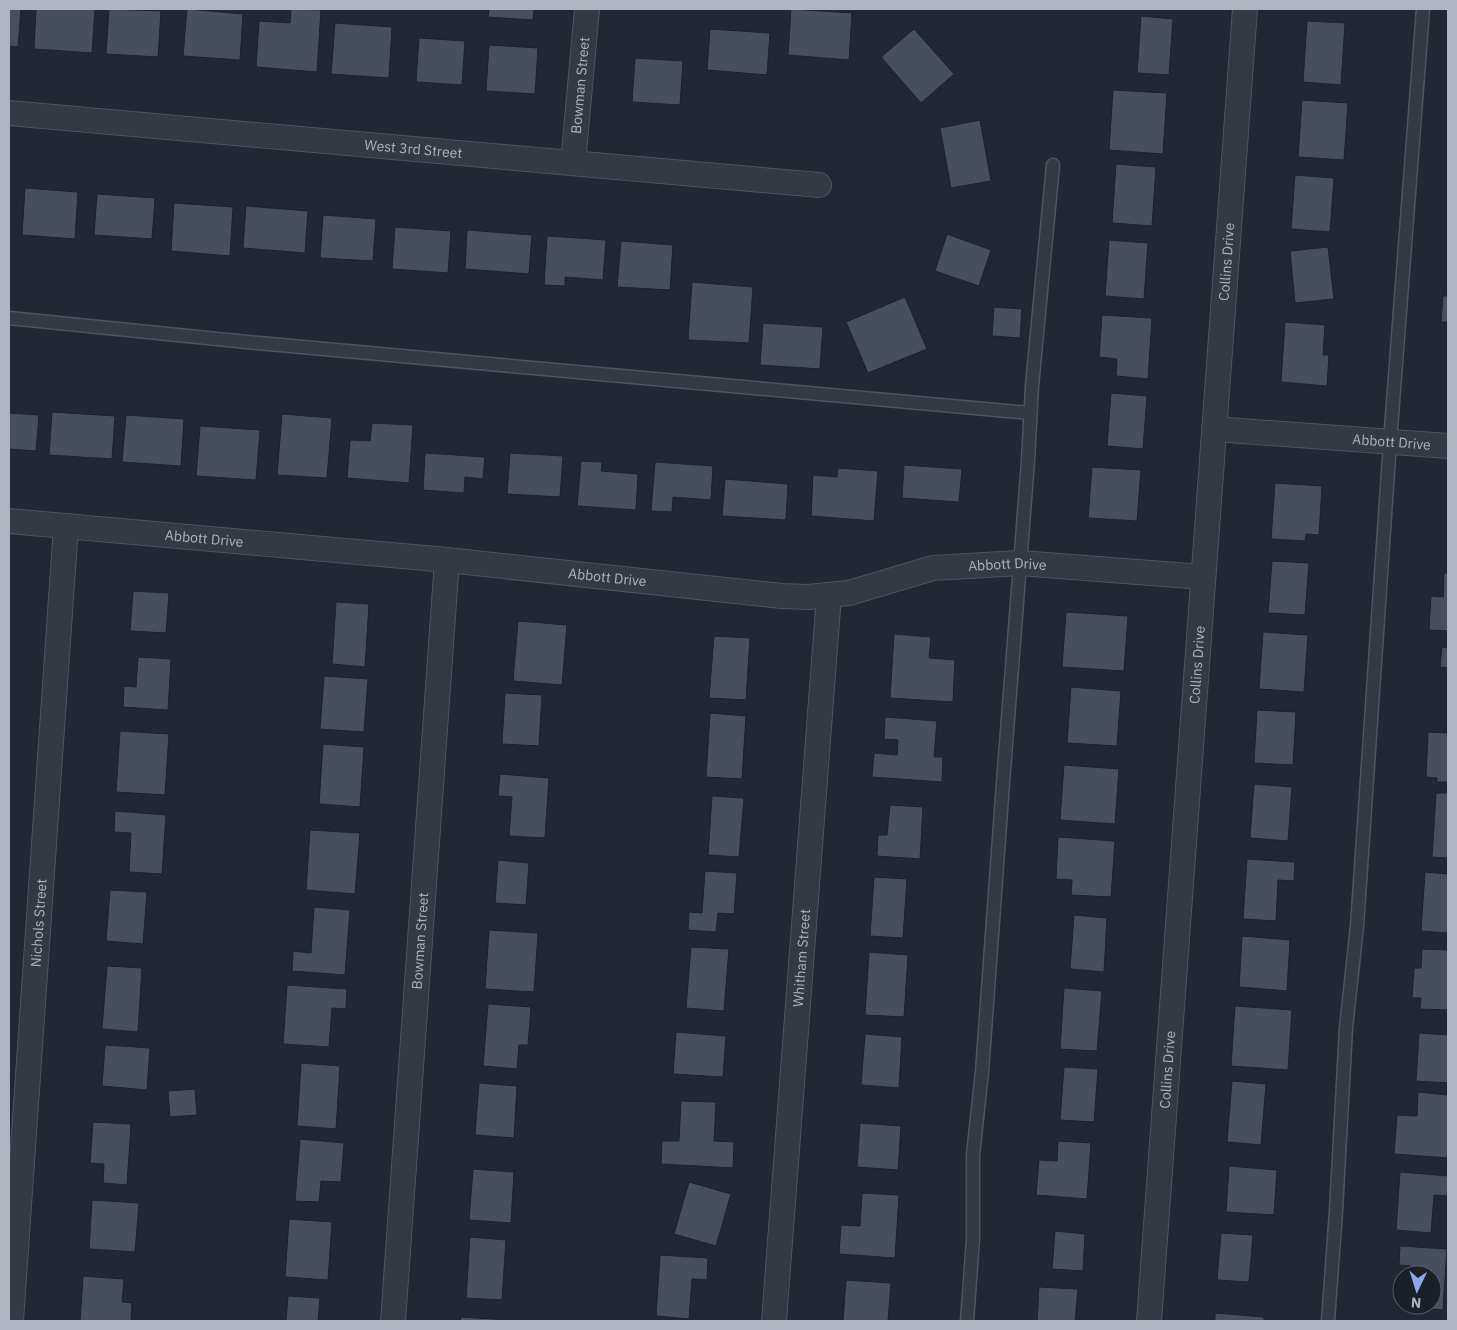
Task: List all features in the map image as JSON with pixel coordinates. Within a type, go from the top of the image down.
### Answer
[{"type":"street","name":"Bowman Street","points":[[573,163],[587,9]]},
{"type":"street","name":"Collins Drive","points":[[1149,1321],[1245,9]]},
{"type":"street","name":"West 3rd Street","points":[[9,113],[819,185]]},
{"type":"street","name":"Abbott Drive","points":[[1214,429],[1448,446]]},
{"type":"street","name":"Abbott Drive","points":[[9,521],[447,560],[782,596],[849,593],[933,568],[1020,563],[1203,577]]},
{"type":"street","name":"Nichols Street","points":[[11,1321],[66,526]]},
{"type":"street","name":"Bowman Street","points":[[393,1321],[447,560]]},
{"type":"street","name":"Whitham Street","points":[[774,1321],[829,595]]},
{"type":"lane","points":[[1328,1321],[1346,1028],[1357,926],[1390,442],[1423,9]]},
{"type":"lane","points":[[967,1321],[973,1239],[973,1155],[982,1072],[1030,413],[1053,165]]},
{"type":"lane","points":[[9,318],[247,342],[1030,413]]},
{"type":"building","points":[[9,9],[21,9],[18,47],[9,46]]},
{"type":"building","points":[[36,9],[95,9],[92,53],[34,49]]},
{"type":"building","points":[[109,9],[161,11],[158,57],[106,54]]},
{"type":"building","points":[[187,9],[243,14],[240,60],[183,56]]},
{"type":"building","points":[[291,9],[321,10],[317,72],[256,67],[259,21],[290,23]]},
{"type":"building","points":[[489,9],[534,9],[533,20],[488,17]]},
{"type":"building","points":[[791,9],[852,13],[849,60],[788,55]]},
{"type":"building","points":[[1141,16],[1173,19],[1169,75],[1137,73]]},
{"type":"building","points":[[1307,21],[1345,23],[1341,85],[1303,82]]},
{"type":"building","points":[[335,23],[392,27],[389,78],[331,74]]},
{"type":"building","points":[[710,29],[770,33],[767,75],[707,70]]},
{"type":"building","points":[[914,29],[954,74],[921,103],[881,57]]},
{"type":"building","points":[[419,38],[465,41],[462,85],[416,82]]},
{"type":"building","points":[[489,45],[538,48],[535,94],[486,91]]},
{"type":"building","points":[[635,58],[683,61],[680,105],[632,102]]},
{"type":"building","points":[[1113,90],[1167,93],[1163,154],[1109,150]]},
{"type":"building","points":[[1302,100],[1348,103],[1344,160],[1298,157]]},
{"type":"building","points":[[980,120],[991,181],[951,188],[940,128]]},
{"type":"building","points":[[1116,164],[1156,167],[1152,226],[1112,223]]},
{"type":"building","points":[[1295,175],[1334,178],[1330,232],[1291,229]]},
{"type":"building","points":[[25,188],[78,192],[75,239],[22,235]]},
{"type":"building","points":[[97,194],[155,198],[152,239],[94,235]]},
{"type":"building","points":[[174,203],[233,207],[230,256],[171,251]]},
{"type":"building","points":[[246,206],[308,211],[305,253],[243,248]]},
{"type":"building","points":[[323,215],[376,219],[373,261],[320,258]]},
{"type":"building","points":[[395,227],[451,231],[448,273],[392,269]]},
{"type":"building","points":[[467,230],[532,235],[529,274],[465,269]]},
{"type":"building","points":[[947,234],[991,250],[979,286],[935,271]]},
{"type":"building","points":[[547,236],[606,240],[603,280],[565,277],[565,286],[544,285]]},
{"type":"building","points":[[1109,240],[1148,243],[1144,299],[1105,296]]},
{"type":"building","points":[[621,241],[673,245],[670,290],[617,287]]},
{"type":"building","points":[[1328,247],[1334,299],[1295,303],[1290,251]]},
{"type":"building","points":[[692,282],[753,287],[749,343],[688,340]]},
{"type":"building","points":[[1443,296],[1448,296],[1448,322],[1441,322]]},
{"type":"building","points":[[905,297],[927,349],[868,373],[846,322]]},
{"type":"building","points":[[994,307],[1022,309],[1020,338],[992,336]]},
{"type":"building","points":[[1102,315],[1152,318],[1148,379],[1116,376],[1117,359],[1099,357]]},
{"type":"building","points":[[1285,322],[1325,325],[1323,355],[1329,355],[1327,386],[1281,382]]},
{"type":"building","points":[[763,323],[823,327],[820,369],[760,365]]},
{"type":"building","points":[[1111,393],[1147,396],[1143,449],[1107,446]]},
{"type":"building","points":[[52,412],[115,416],[112,459],[49,455]]},
{"type":"building","points":[[9,413],[39,415],[36,451],[9,449]]},
{"type":"building","points":[[282,414],[332,418],[327,478],[277,475]]},
{"type":"building","points":[[126,415],[184,419],[181,466],[122,462]]},
{"type":"building","points":[[372,423],[413,425],[409,483],[347,478],[350,440],[370,441]]},
{"type":"building","points":[[200,426],[260,430],[256,480],[196,476]]},
{"type":"building","points":[[425,453],[485,457],[483,479],[465,477],[464,493],[423,490]]},
{"type":"building","points":[[510,453],[563,456],[560,497],[507,494]]},
{"type":"building","points":[[581,461],[602,462],[601,471],[638,474],[636,510],[577,506]]},
{"type":"building","points":[[655,462],[713,466],[711,500],[673,497],[672,512],[651,511]]},
{"type":"building","points":[[904,465],[962,469],[959,502],[902,498]]},
{"type":"building","points":[[1092,467],[1141,470],[1137,521],[1088,518]]},
{"type":"building","points":[[838,468],[878,471],[874,521],[811,516],[813,475],[837,477]]},
{"type":"building","points":[[725,479],[788,484],[786,520],[722,516]]},
{"type":"building","points":[[1275,483],[1322,486],[1319,535],[1306,534],[1305,541],[1271,539]]},
{"type":"building","points":[[1272,561],[1309,563],[1305,615],[1268,613]]},
{"type":"building","points":[[1444,573],[1448,573],[1448,631],[1429,630],[1431,596],[1443,597]]},
{"type":"building","points":[[133,591],[169,593],[166,633],[130,631]]},
{"type":"building","points":[[336,602],[369,604],[365,667],[332,664]]},
{"type":"building","points":[[1066,612],[1128,616],[1124,671],[1062,667]]},
{"type":"building","points":[[518,621],[567,625],[562,685],[513,681]]},
{"type":"building","points":[[1263,632],[1308,635],[1304,692],[1259,689]]},
{"type":"building","points":[[894,634],[931,637],[929,658],[955,660],[953,702],[890,698]]},
{"type":"building","points":[[714,636],[750,638],[746,700],[709,698]]},
{"type":"building","points":[[1442,647],[1448,648],[1448,668],[1440,667]]},
{"type":"building","points":[[138,657],[171,659],[168,710],[123,707],[124,686],[136,687]]},
{"type":"building","points":[[324,676],[368,679],[364,732],[320,729]]},
{"type":"building","points":[[1071,687],[1121,691],[1117,746],[1067,743]]},
{"type":"building","points":[[505,693],[542,695],[539,746],[502,744]]},
{"type":"building","points":[[1257,710],[1296,712],[1293,765],[1254,763]]},
{"type":"building","points":[[710,713],[746,716],[742,779],[706,777]]},
{"type":"building","points":[[885,717],[937,721],[934,757],[943,757],[942,782],[872,777],[874,753],[897,755],[898,740],[884,739]]},
{"type":"building","points":[[120,731],[169,734],[165,795],[116,792]]},
{"type":"building","points":[[1428,732],[1448,733],[1448,782],[1437,782],[1437,778],[1426,777]]},
{"type":"building","points":[[323,744],[364,747],[360,807],[319,804]]},
{"type":"building","points":[[1064,765],[1119,769],[1115,824],[1060,820]]},
{"type":"building","points":[[500,774],[549,778],[545,838],[509,836],[512,797],[498,796]]},
{"type":"building","points":[[1254,784],[1292,787],[1288,841],[1250,838]]},
{"type":"building","points":[[1436,793],[1448,793],[1448,858],[1432,857]]},
{"type":"building","points":[[712,796],[744,798],[739,857],[708,855]]},
{"type":"building","points":[[890,805],[923,807],[920,859],[877,856],[878,835],[887,835]]},
{"type":"building","points":[[115,811],[166,815],[162,874],[129,872],[131,833],[114,832]]},
{"type":"building","points":[[310,830],[360,833],[355,894],[306,890]]},
{"type":"building","points":[[1058,837],[1115,841],[1111,897],[1071,895],[1072,880],[1056,879]]},
{"type":"building","points":[[1247,859],[1295,862],[1294,881],[1278,880],[1276,921],[1243,919]]},
{"type":"building","points":[[498,860],[529,863],[526,905],[495,903]]},
{"type":"building","points":[[705,871],[737,873],[734,914],[718,913],[716,932],[688,930],[689,912],[702,913]]},
{"type":"building","points":[[1425,872],[1448,874],[1448,933],[1421,931]]},
{"type":"building","points":[[874,877],[907,879],[903,938],[870,936]]},
{"type":"building","points":[[110,890],[147,892],[143,944],[106,941]]},
{"type":"building","points":[[314,907],[350,910],[345,975],[292,971],[293,951],[311,953]]},
{"type":"building","points":[[1074,915],[1107,918],[1104,972],[1070,969]]},
{"type":"building","points":[[489,930],[538,933],[534,992],[485,989]]},
{"type":"building","points":[[1242,936],[1290,940],[1287,991],[1239,987]]},
{"type":"building","points":[[691,947],[729,949],[724,1011],[686,1008]]},
{"type":"building","points":[[1422,949],[1448,950],[1448,1010],[1420,1009],[1421,998],[1412,998],[1414,968],[1421,968]]},
{"type":"building","points":[[869,952],[908,955],[904,1017],[865,1015]]},
{"type":"building","points":[[107,966],[142,968],[138,1032],[102,1029]]},
{"type":"building","points":[[287,985],[347,989],[346,1009],[332,1008],[329,1047],[283,1044]]},
{"type":"building","points":[[1064,988],[1102,991],[1097,1051],[1060,1049]]},
{"type":"building","points":[[488,1004],[531,1007],[528,1045],[519,1045],[517,1069],[483,1066]]},
{"type":"building","points":[[1235,1006],[1292,1010],[1288,1070],[1231,1066]]},
{"type":"building","points":[[676,1032],[726,1036],[723,1077],[673,1074]]},
{"type":"building","points":[[1419,1033],[1448,1035],[1448,1083],[1416,1081]]},
{"type":"building","points":[[865,1034],[902,1037],[899,1088],[861,1085]]},
{"type":"building","points":[[105,1045],[150,1048],[147,1090],[102,1086]]},
{"type":"building","points":[[301,1063],[340,1066],[336,1129],[297,1126]]},
{"type":"building","points":[[1064,1067],[1098,1069],[1094,1122],[1060,1120]]},
{"type":"building","points":[[1232,1081],[1266,1084],[1261,1145],[1227,1142]]},
{"type":"building","points":[[479,1083],[517,1086],[514,1138],[475,1135]]},
{"type":"building","points":[[195,1089],[197,1115],[170,1117],[168,1091]]},
{"type":"building","points":[[1418,1092],[1448,1095],[1448,1158],[1394,1154],[1397,1115],[1417,1116]]},
{"type":"building","points":[[681,1101],[716,1102],[714,1141],[734,1142],[733,1168],[661,1164],[662,1141],[679,1141]]},
{"type":"building","points":[[93,1122],[131,1124],[127,1185],[103,1183],[104,1164],[90,1163]]},
{"type":"building","points":[[860,1123],[901,1126],[898,1170],[857,1167]]},
{"type":"building","points":[[300,1139],[344,1143],[341,1182],[321,1181],[319,1202],[295,1201]]},
{"type":"building","points":[[1058,1141],[1091,1143],[1087,1199],[1036,1195],[1039,1160],[1057,1161]]},
{"type":"building","points":[[1229,1166],[1277,1170],[1274,1215],[1226,1212]]},
{"type":"building","points":[[473,1169],[514,1172],[511,1223],[469,1220]]},
{"type":"building","points":[[1400,1172],[1448,1176],[1448,1196],[1434,1195],[1431,1233],[1396,1230]]},
{"type":"building","points":[[689,1182],[731,1194],[716,1246],[674,1234]]},
{"type":"building","points":[[862,1193],[899,1195],[895,1258],[839,1254],[841,1225],[860,1226]]},
{"type":"building","points":[[92,1200],[139,1203],[135,1252],[89,1249]]},
{"type":"building","points":[[289,1219],[332,1222],[328,1280],[285,1277]]},
{"type":"building","points":[[1055,1231],[1085,1234],[1083,1271],[1052,1269]]},
{"type":"building","points":[[1221,1233],[1253,1235],[1249,1282],[1217,1280]]},
{"type":"building","points":[[470,1237],[506,1240],[502,1300],[466,1298]]},
{"type":"building","points":[[1400,1246],[1447,1249],[1443,1310],[1442,1265],[1399,1265]]},
{"type":"building","points":[[660,1255],[708,1258],[707,1280],[692,1279],[689,1319],[656,1316]]},
{"type":"building","points":[[83,1276],[124,1279],[122,1302],[132,1303],[131,1321],[80,1321]]},
{"type":"building","points":[[846,1280],[891,1283],[888,1321],[843,1321]]},
{"type":"building","points":[[1039,1287],[1078,1289],[1075,1321],[1037,1321]]},
{"type":"building","points":[[288,1296],[320,1298],[318,1321],[286,1321]]},
{"type":"building","points":[[1215,1313],[1264,1317],[1264,1321],[1215,1321]]},
{"type":"building","points":[[461,1317],[510,1320],[510,1321],[460,1321]]}]
